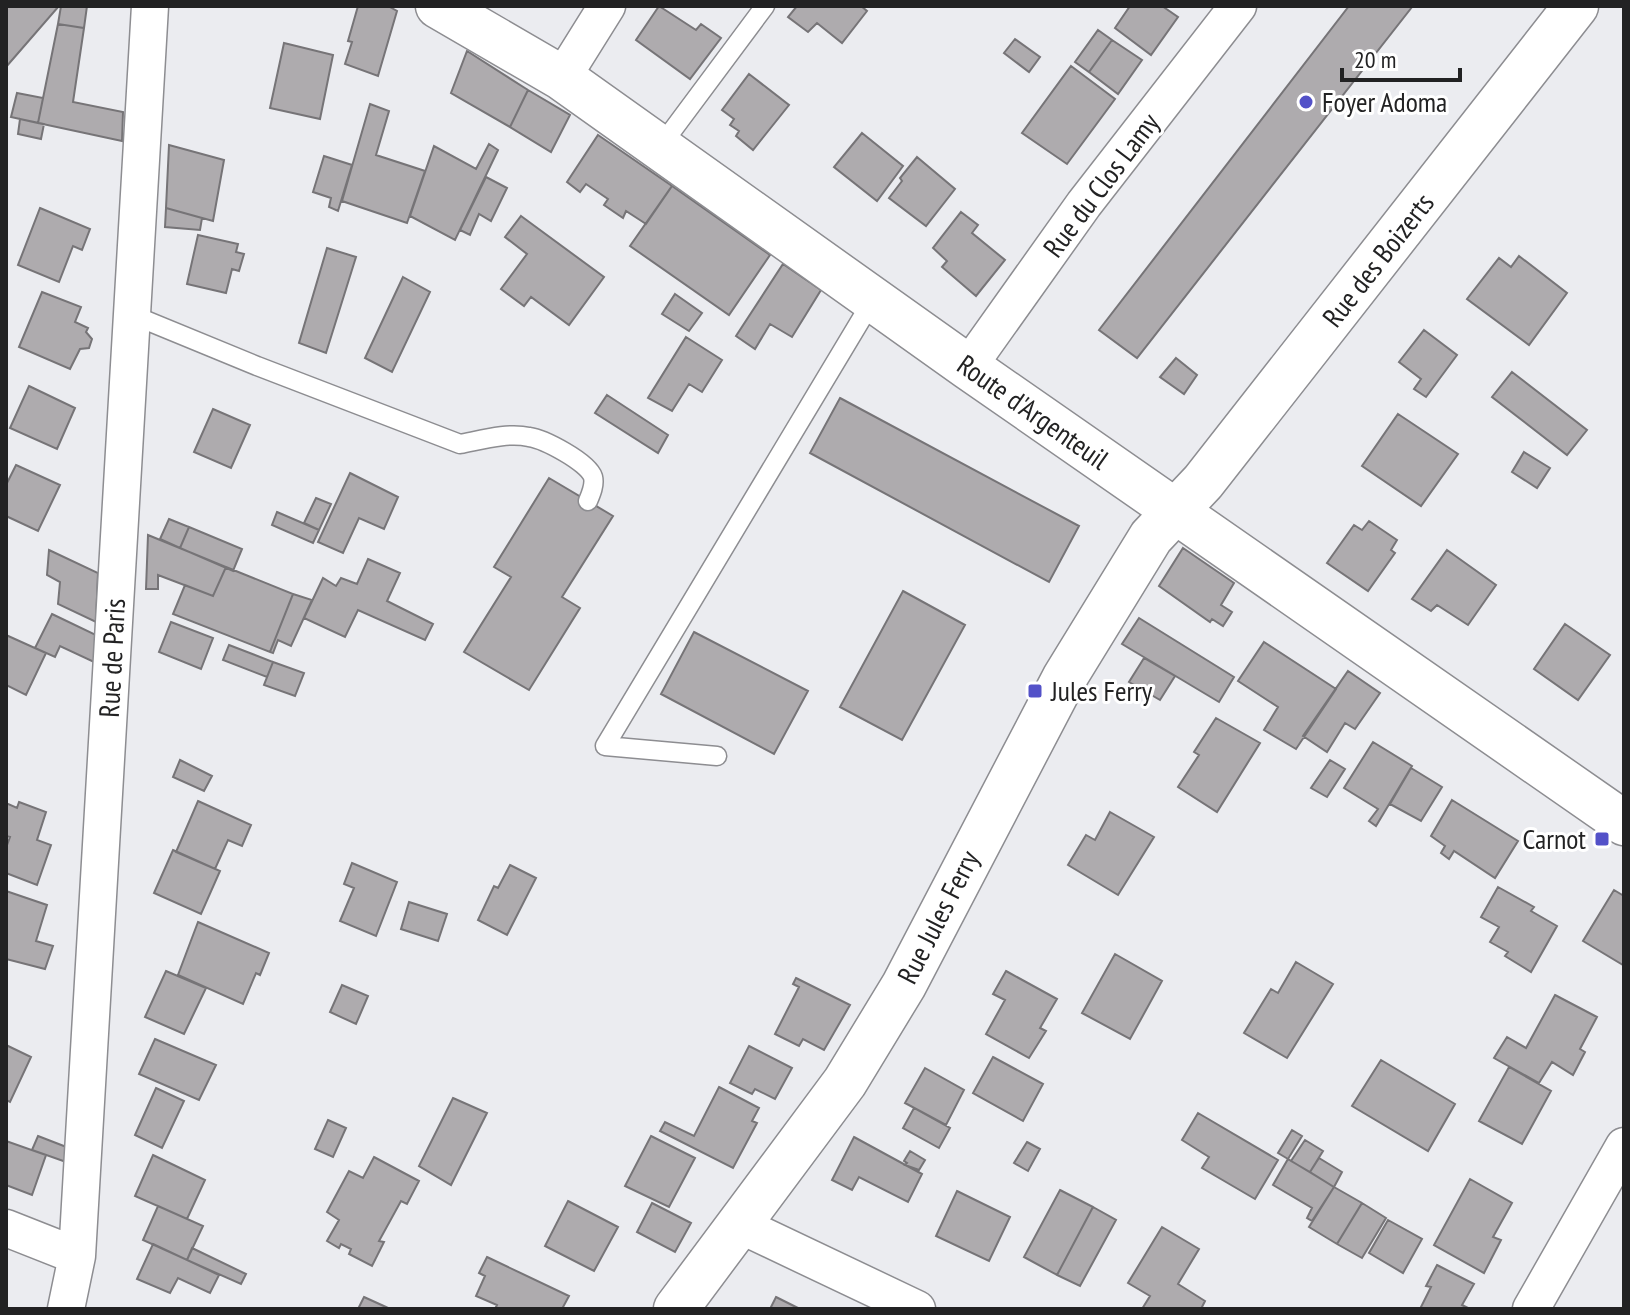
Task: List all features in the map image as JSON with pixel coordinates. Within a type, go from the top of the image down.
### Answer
[{"type":"street","name":"Rue de Paris","points":[[66,1309],[77,1256],[150,6]]},
{"type":"street","name":"Route d'Argenteuil","points":[[438,6],[562,78],[968,367],[1624,823]]},
{"type":"street","points":[[562,78],[607,6]]},
{"type":"street","name":"Rue du Clos Lamy","points":[[968,367],[1084,204],[1238,6]]},
{"type":"street","name":"Rue des Boizerts","points":[[1175,510],[1203,482],[1576,6]]},
{"type":"street","name":"Rue Jules Ferry","points":[[676,1309],[852,1070],[904,985],[1065,677],[1151,537],[1175,510]]},
{"type":"street","points":[[1531,1309],[1624,1146]]},
{"type":"street","points":[[740,1225],[917,1309]]},
{"type":"street","points":[[6,1228],[77,1256]]},
{"type":"lane","points":[[660,147],[765,6]]},
{"type":"lane","points":[[717,756],[605,746],[874,298]]},
{"type":"lane","points":[[133,315],[460,444],[529,436],[556,447],[584,465],[593,476],[588,501]]},
{"type":"building","points":[[6,6],[59,6],[6,67]]},
{"type":"building","points":[[61,6],[87,6],[84,28],[58,24]]},
{"type":"building","points":[[358,6],[388,6],[397,11],[378,76],[345,64]]},
{"type":"building","points":[[659,6],[696,30],[701,24],[721,38],[690,79],[636,40]]},
{"type":"building","points":[[797,6],[861,6],[867,11],[842,43],[817,23],[808,32],[788,17]]},
{"type":"building","points":[[1130,6],[1162,6],[1178,17],[1151,55],[1115,28]]},
{"type":"building","name":"Foyer Adoma","points":[[1349,6],[1412,7],[1137,358],[1099,330]]},
{"type":"building","points":[[58,24],[84,28],[73,102],[123,112],[122,141],[38,123]]},
{"type":"building","points":[[1098,30],[1112,40],[1089,72],[1075,62]]},
{"type":"building","points":[[1015,39],[1040,57],[1029,72],[1004,53]]},
{"type":"building","points":[[1112,40],[1142,60],[1118,94],[1089,72]]},
{"type":"building","points":[[284,43],[333,55],[320,119],[270,108]]},
{"type":"building","points":[[467,51],[528,90],[510,127],[451,93]]},
{"type":"building","points":[[1071,66],[1115,99],[1067,164],[1022,133]]},
{"type":"building","points":[[749,74],[789,105],[753,150],[736,136],[739,131],[730,125],[734,119],[722,110]]},
{"type":"building","points":[[528,90],[570,115],[551,152],[510,127]]},
{"type":"building","points":[[17,93],[43,98],[38,123],[11,117]]},
{"type":"building","points":[[370,104],[389,111],[376,155],[425,171],[407,223],[342,201]]},
{"type":"building","points":[[20,119],[44,124],[41,139],[18,134]]},
{"type":"building","points":[[862,133],[903,166],[877,201],[834,167]]},
{"type":"building","points":[[598,135],[672,186],[646,224],[626,211],[623,218],[604,205],[608,199],[586,184],[580,192],[567,182]]},
{"type":"building","points":[[489,144],[498,150],[455,240],[410,216],[434,146],[476,169]]},
{"type":"building","points":[[169,145],[224,160],[213,221],[166,208]]},
{"type":"building","points":[[324,156],[352,165],[338,211],[329,207],[331,198],[313,192]]},
{"type":"building","points":[[917,157],[955,189],[926,226],[889,198]]},
{"type":"building","points":[[486,177],[507,188],[491,221],[479,214],[470,235],[460,230]]},
{"type":"building","points":[[672,186],[770,255],[729,315],[630,246]]},
{"type":"building","points":[[40,208],[90,229],[82,250],[73,246],[59,282],[18,265]]},
{"type":"building","points":[[166,208],[202,218],[200,230],[165,227]]},
{"type":"building","points":[[961,212],[978,225],[972,233],[1005,260],[976,296],[942,267],[947,261],[933,248]]},
{"type":"building","points":[[521,216],[604,277],[569,325],[531,297],[524,306],[501,289],[527,254],[505,237]]},
{"type":"building","points":[[198,235],[238,244],[236,252],[244,254],[239,271],[232,269],[226,293],[187,284]]},
{"type":"building","points":[[327,248],[356,257],[326,353],[299,343]]},
{"type":"building","points":[[1519,256],[1567,293],[1529,345],[1467,299],[1499,258],[1511,267]]},
{"type":"building","points":[[783,264],[821,290],[792,337],[770,324],[755,349],[736,336]]},
{"type":"building","points":[[403,277],[430,292],[392,372],[365,358]]},
{"type":"building","points":[[42,292],[81,307],[75,322],[88,328],[86,332],[92,339],[89,348],[80,349],[70,369],[19,347]]},
{"type":"building","points":[[675,294],[702,313],[689,331],[662,314]]},
{"type":"building","points":[[1424,330],[1457,355],[1426,397],[1414,389],[1421,379],[1399,362]]},
{"type":"building","points":[[686,337],[722,360],[702,392],[689,384],[672,411],[648,398]]},
{"type":"building","points":[[1176,358],[1197,375],[1184,394],[1160,377]]},
{"type":"building","points":[[1512,372],[1587,430],[1567,455],[1492,397]]},
{"type":"building","points":[[29,386],[75,408],[57,449],[10,428]]},
{"type":"building","points":[[607,395],[668,435],[658,453],[595,413]]},
{"type":"building","points":[[840,398],[1079,526],[1049,582],[810,453]]},
{"type":"building","points":[[213,409],[250,425],[231,468],[194,452]]},
{"type":"building","points":[[1398,414],[1458,454],[1421,506],[1362,466]]},
{"type":"building","points":[[1524,452],[1550,468],[1537,488],[1512,472]]},
{"type":"building","points":[[16,465],[60,485],[38,531],[6,516],[6,485]]},
{"type":"building","points":[[350,473],[398,497],[384,529],[359,518],[343,553],[318,542]]},
{"type":"building","points":[[549,478],[613,516],[562,597],[580,608],[529,690],[464,652],[511,577],[494,567]]},
{"type":"building","points":[[316,498],[331,504],[319,530],[304,523]]},
{"type":"building","points":[[277,512],[319,530],[313,543],[272,525]]},
{"type":"building","points":[[169,519],[189,527],[180,548],[160,539]]},
{"type":"building","points":[[1369,521],[1397,540],[1391,550],[1395,553],[1368,591],[1327,563],[1354,525],[1362,530]]},
{"type":"building","points":[[189,527],[242,549],[233,571],[180,548]]},
{"type":"building","points":[[148,535],[226,567],[213,596],[158,575],[158,589],[146,589]]},
{"type":"building","points":[[1183,548],[1234,583],[1221,605],[1232,612],[1223,626],[1212,619],[1210,622],[1159,586]]},
{"type":"building","points":[[49,550],[98,573],[96,622],[58,604],[60,582],[47,575]]},
{"type":"building","points":[[1447,550],[1496,585],[1468,625],[1437,605],[1431,611],[1412,599]]},
{"type":"building","points":[[368,559],[400,573],[387,601],[433,624],[425,640],[358,610],[345,637],[304,618],[323,578],[336,586],[341,578],[357,584]]},
{"type":"building","points":[[226,567],[293,594],[270,652],[173,614],[185,585],[213,596]]},
{"type":"building","points":[[903,591],[965,625],[902,740],[840,707]]},
{"type":"building","points":[[293,594],[312,600],[291,646],[278,640],[273,653],[270,652]]},
{"type":"building","points":[[52,614],[96,635],[94,662],[60,646],[55,657],[35,648]]},
{"type":"building","points":[[1139,618],[1234,677],[1219,702],[1122,644]]},
{"type":"building","points":[[171,622],[213,638],[201,669],[159,652]]},
{"type":"building","points":[[1565,624],[1610,655],[1578,700],[1534,669]]},
{"type":"building","points":[[694,632],[808,691],[774,754],[661,694]]},
{"type":"building","points":[[6,635],[46,653],[26,695],[6,685]]},
{"type":"building","points":[[1264,642],[1336,689],[1296,749],[1264,730],[1278,707],[1238,681]]},
{"type":"building","points":[[229,645],[273,662],[267,677],[223,660]]},
{"type":"building","points":[[1144,658],[1175,676],[1160,700],[1129,682]]},
{"type":"building","points":[[273,662],[304,673],[295,696],[264,685]]},
{"type":"building","points":[[1348,671],[1380,693],[1355,729],[1345,723],[1327,752],[1303,736]]},
{"type":"building","points":[[1216,718],[1260,743],[1217,812],[1178,787],[1199,755],[1194,752]]},
{"type":"building","points":[[1373,742],[1412,766],[1376,826],[1369,821],[1378,809],[1344,788]]},
{"type":"building","points":[[180,760],[212,776],[204,791],[173,777]]},
{"type":"building","points":[[1330,760],[1345,769],[1327,797],[1311,788]]},
{"type":"building","points":[[1411,768],[1442,787],[1421,821],[1390,804]]},
{"type":"building","points":[[1452,800],[1518,841],[1495,878],[1454,851],[1449,859],[1441,853],[1445,846],[1431,836]]},
{"type":"building","points":[[198,801],[251,825],[242,846],[228,840],[215,869],[176,852]]},
{"type":"building","points":[[19,802],[46,812],[37,840],[51,845],[37,885],[6,873],[6,848],[10,837],[6,836],[6,803],[17,808]]},
{"type":"building","points":[[1110,812],[1154,837],[1118,895],[1068,865],[1086,835],[1095,840]]},
{"type":"building","points":[[173,850],[220,871],[201,914],[154,893]]},
{"type":"building","points":[[352,863],[397,882],[376,936],[340,921],[354,888],[344,884]]},
{"type":"building","points":[[510,865],[536,878],[507,935],[478,920],[494,886],[498,888]]},
{"type":"building","points":[[1498,887],[1534,907],[1531,911],[1557,926],[1531,972],[1505,956],[1508,952],[1490,942],[1499,927],[1481,917]]},
{"type":"building","points":[[1614,890],[1624,896],[1623,965],[1583,941]]},
{"type":"building","points":[[6,891],[47,905],[36,941],[53,946],[45,969],[6,959]]},
{"type":"building","points":[[409,902],[447,914],[438,941],[401,929]]},
{"type":"building","points":[[198,922],[269,953],[260,975],[256,973],[243,1004],[178,975]]},
{"type":"building","points":[[1115,954],[1162,981],[1130,1039],[1082,1013]]},
{"type":"building","points":[[1296,962],[1333,984],[1287,1058],[1244,1033],[1271,989],[1278,993]]},
{"type":"building","points":[[166,971],[206,988],[184,1034],[145,1017]]},
{"type":"building","points":[[1006,971],[1057,999],[1040,1028],[1046,1031],[1029,1058],[986,1034],[1005,1000],[993,994]]},
{"type":"building","points":[[796,978],[850,1005],[824,1050],[803,1039],[799,1046],[775,1034],[799,987],[793,984]]},
{"type":"building","points":[[342,985],[368,996],[356,1024],[330,1012]]},
{"type":"building","points":[[1555,995],[1597,1017],[1580,1049],[1585,1052],[1573,1075],[1552,1062],[1539,1083],[1494,1058],[1507,1037],[1526,1048]]},
{"type":"building","points":[[155,1039],[216,1065],[199,1100],[139,1074]]},
{"type":"building","points":[[6,1045],[31,1057],[10,1102],[6,1100]]},
{"type":"building","points":[[749,1046],[792,1068],[775,1099],[755,1089],[752,1094],[730,1083]]},
{"type":"building","points":[[993,1057],[1043,1084],[1023,1121],[973,1093]]},
{"type":"building","points":[[1381,1060],[1455,1104],[1428,1151],[1352,1106]]},
{"type":"building","points":[[1509,1067],[1551,1091],[1522,1144],[1479,1121]]},
{"type":"building","points":[[925,1068],[964,1090],[946,1125],[905,1103]]},
{"type":"building","points":[[719,1087],[759,1108],[752,1121],[757,1123],[733,1168],[660,1131],[665,1122],[694,1136]]},
{"type":"building","points":[[156,1088],[184,1101],[162,1148],[135,1135]]},
{"type":"building","points":[[453,1098],[487,1113],[451,1185],[419,1166]]},
{"type":"building","points":[[914,1108],[950,1128],[939,1148],[903,1128]]},
{"type":"building","points":[[1198,1113],[1278,1160],[1255,1199],[1202,1168],[1209,1157],[1182,1140]]},
{"type":"building","points":[[328,1120],[346,1128],[333,1157],[315,1149]]},
{"type":"building","points":[[1292,1130],[1302,1136],[1288,1159],[1278,1153]]},
{"type":"building","points":[[38,1136],[69,1148],[69,1163],[32,1150]]},
{"type":"building","points":[[651,1136],[695,1158],[669,1207],[625,1186]]},
{"type":"building","points":[[854,1137],[922,1174],[908,1202],[859,1177],[852,1190],[832,1180]]},
{"type":"building","points":[[1305,1140],[1323,1151],[1310,1172],[1291,1161]]},
{"type":"building","points":[[6,1141],[46,1155],[32,1195],[6,1185]]},
{"type":"building","points":[[1027,1142],[1040,1149],[1028,1171],[1014,1163]]},
{"type":"building","points":[[910,1151],[925,1160],[919,1170],[905,1165]]},
{"type":"building","points":[[153,1155],[205,1180],[187,1219],[135,1196]]},
{"type":"building","points":[[374,1157],[419,1181],[407,1204],[401,1201],[379,1241],[384,1242],[372,1266],[349,1254],[351,1249],[341,1244],[339,1248],[327,1241],[339,1220],[327,1212],[349,1171],[363,1178]]},
{"type":"building","points":[[1319,1158],[1342,1172],[1334,1187],[1310,1172]]},
{"type":"building","points":[[1288,1159],[1334,1187],[1312,1221],[1307,1218],[1312,1208],[1273,1185]]},
{"type":"building","points":[[1470,1179],[1512,1203],[1493,1237],[1501,1240],[1484,1273],[1434,1245]]},
{"type":"building","points":[[1334,1187],[1362,1203],[1337,1244],[1309,1227]]},
{"type":"building","points":[[1060,1190],[1093,1207],[1057,1275],[1024,1257]]},
{"type":"building","points":[[957,1191],[1010,1217],[989,1261],[936,1236]]},
{"type":"building","points":[[568,1201],[618,1227],[594,1271],[545,1246]]},
{"type":"building","points":[[652,1203],[691,1223],[675,1252],[637,1232]]},
{"type":"building","points":[[1362,1203],[1386,1218],[1362,1258],[1337,1244]]},
{"type":"building","points":[[158,1206],[203,1226],[187,1260],[143,1240]]},
{"type":"building","points":[[1093,1207],[1116,1220],[1080,1286],[1057,1275]]},
{"type":"building","points":[[1388,1220],[1422,1239],[1403,1273],[1369,1253]]},
{"type":"building","points":[[1162,1227],[1199,1249],[1178,1284],[1205,1301],[1201,1309],[1142,1309],[1150,1296],[1128,1283]]},
{"type":"building","points":[[153,1244],[219,1275],[210,1293],[178,1278],[170,1293],[137,1279]]},
{"type":"building","points":[[192,1248],[246,1274],[241,1284],[187,1260]]},
{"type":"building","points":[[487,1257],[569,1296],[562,1309],[495,1309],[497,1305],[476,1296],[485,1276],[479,1273]]},
{"type":"building","points":[[1437,1265],[1474,1284],[1462,1305],[1470,1309],[1420,1309],[1431,1287],[1426,1286]]},
{"type":"building","points":[[364,1297],[386,1307],[390,1309],[358,1309]]},
{"type":"building","points":[[776,1297],[800,1309],[770,1309]]},
{"type":"place","name":"Foyer Adoma","points":[[1306,102]]},
{"type":"place","name":"Jules Ferry","points":[[1035,691]]},
{"type":"place","name":"Carnot","points":[[1602,839]]}]
